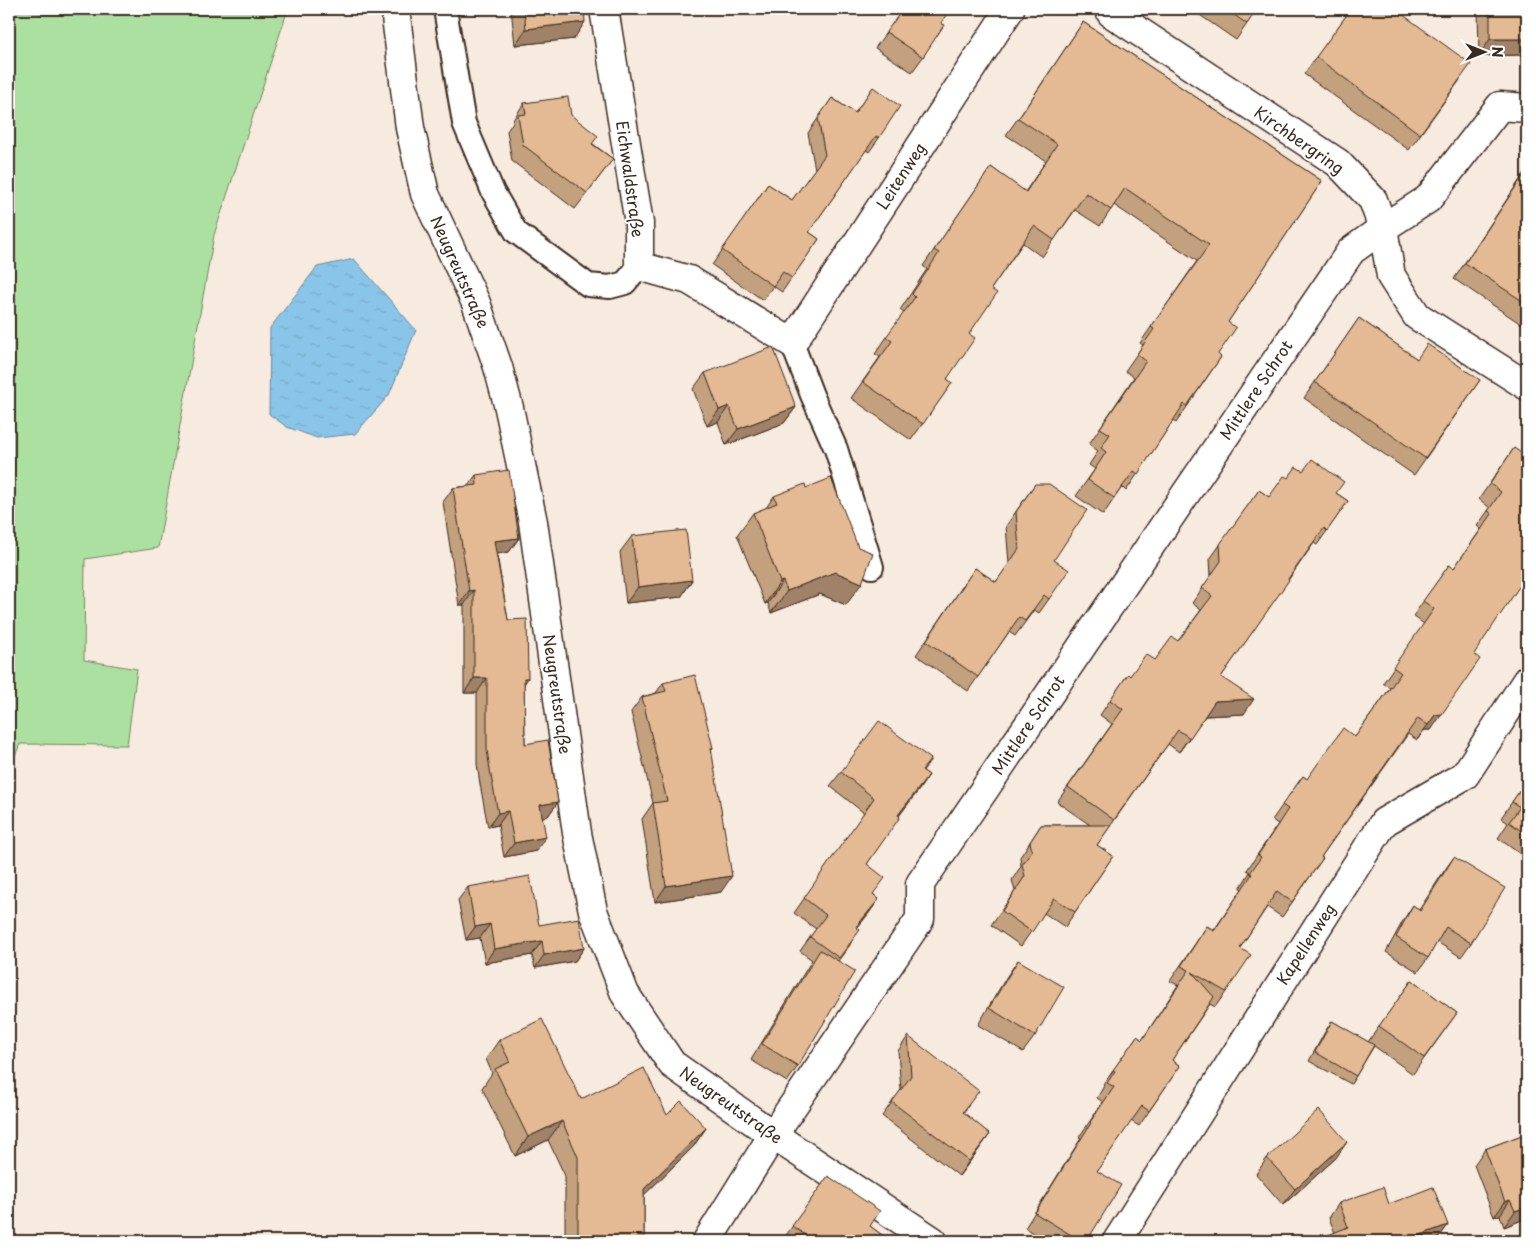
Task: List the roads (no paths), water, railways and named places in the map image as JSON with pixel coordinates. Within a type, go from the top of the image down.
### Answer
[{"type":"street","name":"Neugreutstraße","points":[[395,9],[410,128],[425,194],[476,303],[498,367],[509,408],[533,522],[576,834],[593,911],[625,994],[672,1064],[772,1135],[933,1241]]},
{"type":"street","name":"Eichwaldstraße","points":[[604,9],[639,223],[639,266]]},
{"type":"street","name":"Leitenweg","points":[[792,343],[1010,9]]},
{"type":"street","name":"Kirchbergring","points":[[1109,9],[1111,13],[1338,164],[1373,200],[1383,228],[1391,276],[1417,316],[1527,386]]},
{"type":"street","name":"Mittlere Schrot","points":[[707,1241],[772,1135],[920,919],[920,884],[1350,251],[1428,199],[1500,106],[1527,108]]},
{"type":"street","points":[[639,266],[689,280],[792,343]]},
{"type":"street","name":"Kapellenweg","points":[[1117,1241],[1384,822],[1465,775],[1527,680]]},
{"type":"lane","points":[[445,9],[464,122],[493,192],[516,232],[588,285],[610,287],[625,283],[639,266]]},
{"type":"lane","points":[[792,343],[836,449],[872,567]]},
{"type":"water","points":[[354,259],[416,330],[389,395],[355,434],[317,438],[287,427],[269,414],[270,328],[317,267]]}]
